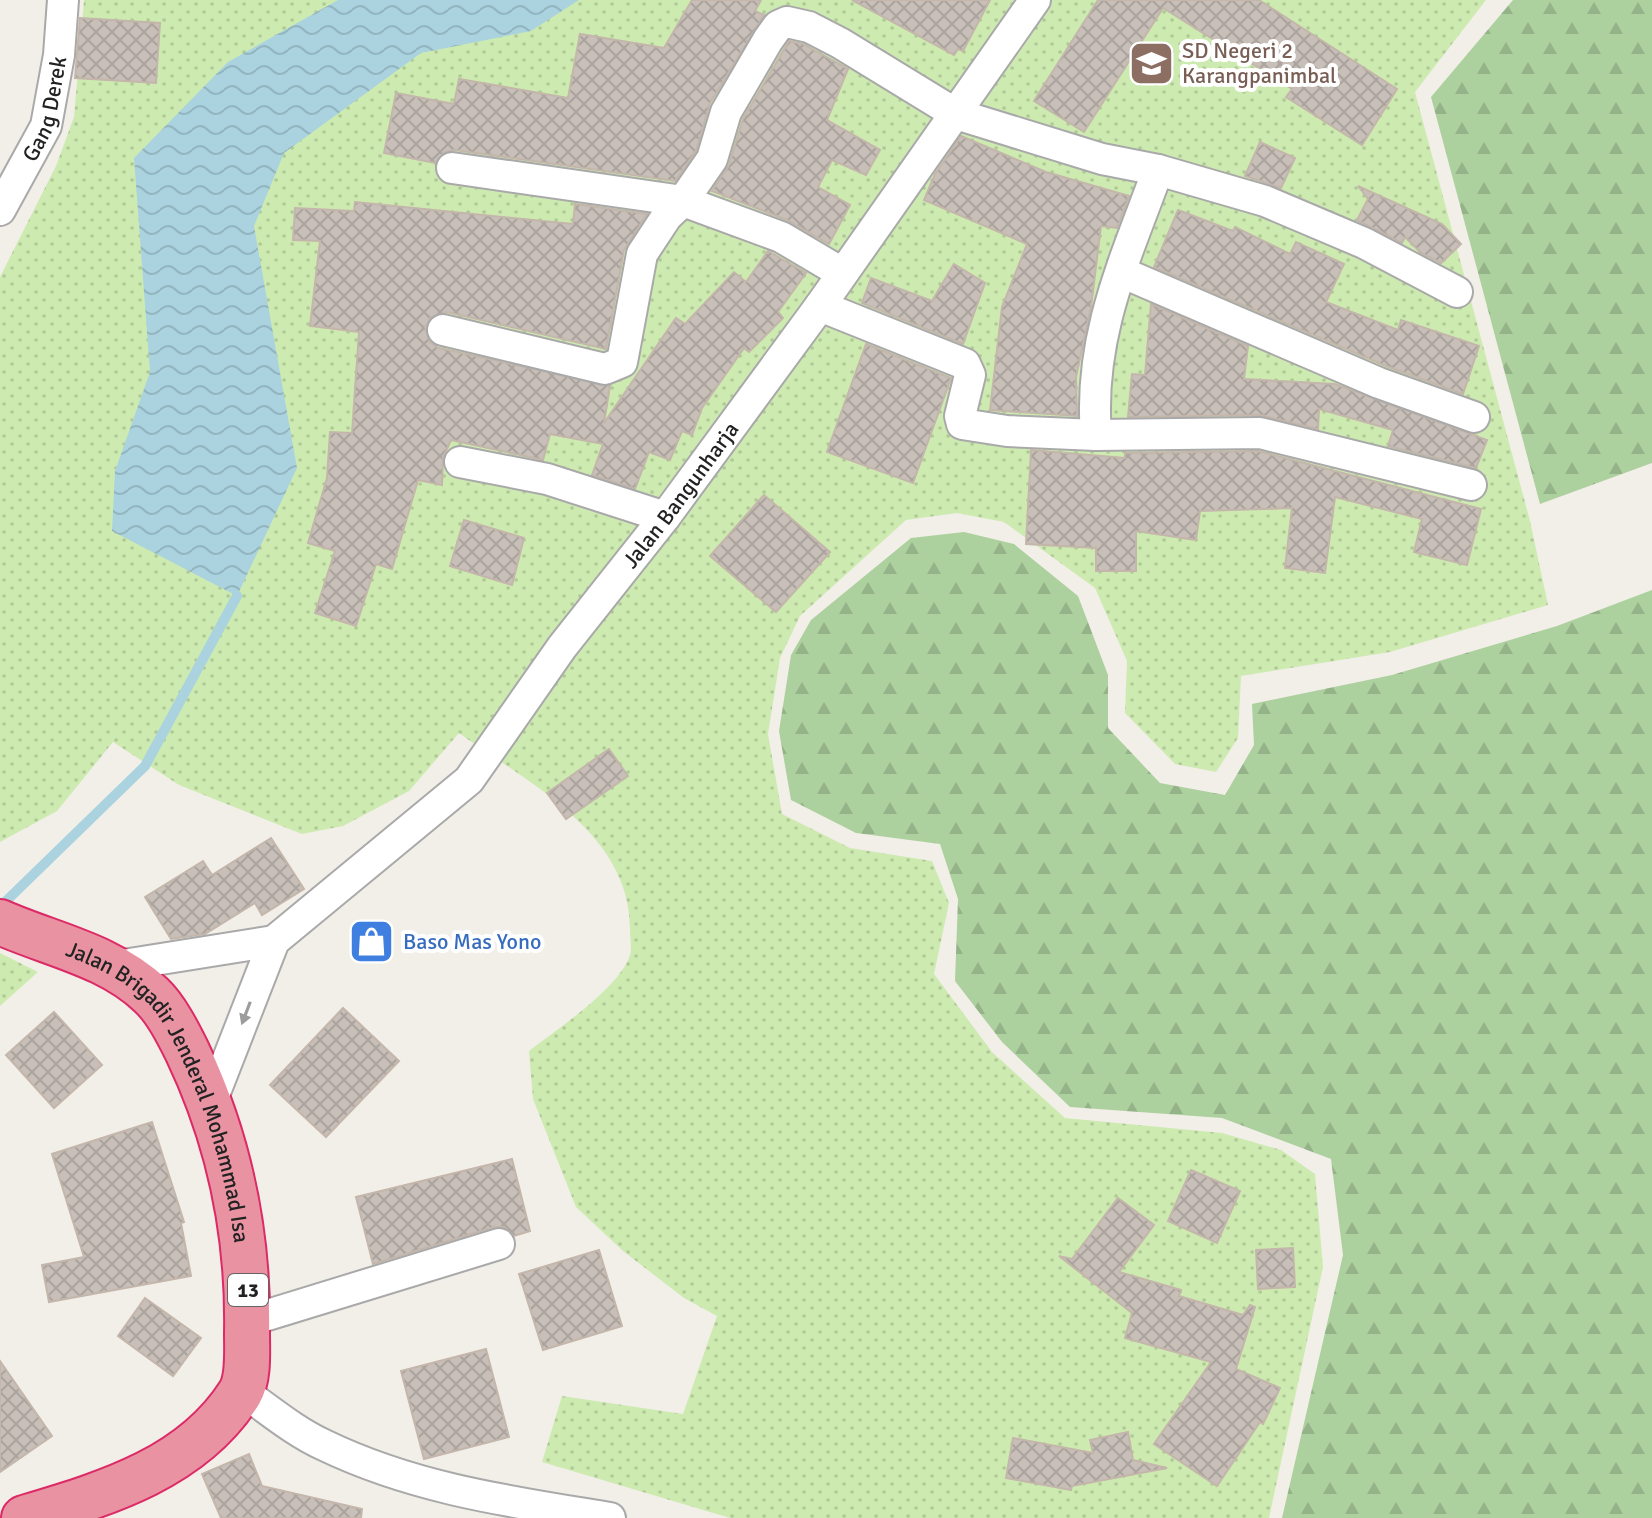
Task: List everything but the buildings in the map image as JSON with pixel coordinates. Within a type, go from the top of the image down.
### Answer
[{"type":"highway","name":"Jalan Brigadir Jenderal Mohammad Isa","points":[[18,930],[117,966],[154,998],[180,1038],[210,1105],[238,1202],[248,1290],[242,1391]]},
{"type":"highway","points":[[24,1518],[83,1510],[109,1493],[161,1468],[199,1440],[242,1391]]},
{"type":"street","name":"Gang Derek","points":[[0,210],[46,126],[59,55],[63,0]]},
{"type":"street","name":"Jalan Bangunharja","points":[[274,941],[469,780],[562,647],[665,517],[820,306],[1035,0]]},
{"type":"street","points":[[443,330],[605,369],[622,362],[642,254],[667,216],[683,201],[712,159],[726,112],[782,23],[794,22],[830,38],[956,114],[1102,159],[1158,170],[1265,201],[1364,243],[1457,292]]},
{"type":"street","points":[[452,168],[683,201],[781,237],[842,273]]},
{"type":"street","points":[[1096,435],[1095,365],[1100,333],[1158,170]]},
{"type":"street","points":[[1121,272],[1364,377],[1474,417]]},
{"type":"street","points":[[820,306],[965,364],[970,375],[960,416],[962,424],[1007,431],[1096,435],[1272,435],[1471,485]]},
{"type":"street","points":[[460,462],[547,479],[665,517]]},
{"type":"street","points":[[117,966],[274,941]]},
{"type":"street","points":[[210,1105],[274,941]]},
{"type":"street","points":[[248,1321],[499,1244]]},
{"type":"street","points":[[242,1391],[321,1444],[384,1471],[473,1496],[610,1518]]},
{"type":"green space","points":[[84,0],[1486,0],[1415,92],[1530,521],[1548,605],[1390,652],[1241,676],[1238,738],[1216,772],[1175,764],[1125,713],[1127,661],[1095,588],[1004,522],[957,513],[906,520],[800,616],[780,658],[768,734],[782,814],[850,848],[932,861],[949,903],[934,974],[992,1052],[1065,1118],[1222,1133],[1281,1150],[1315,1174],[1323,1267],[1269,1518],[730,1518],[542,1462],[562,1396],[683,1414],[717,1316],[684,1298],[623,1251],[576,1207],[533,1099],[529,1051],[601,995],[624,968],[630,955],[626,896],[613,865],[595,838],[571,814],[459,733],[409,791],[343,826],[302,834],[179,785],[113,742],[57,811],[0,842],[0,277],[56,166],[74,117]]},
{"type":"green space","points":[[1513,0],[1652,0],[1652,463],[1540,504],[1431,97]]},
{"type":"green space","points":[[964,532],[1014,544],[1078,596],[1108,675],[1108,728],[1160,783],[1225,795],[1254,745],[1252,704],[1392,675],[1557,626],[1652,590],[1652,1518],[1282,1518],[1343,1255],[1331,1159],[1222,1118],[1070,1107],[1002,1042],[955,981],[958,899],[940,844],[856,833],[791,800],[779,731],[791,655],[811,620],[911,538]]},
{"type":"green space","points":[[0,953],[38,972],[0,1006]]},
{"type":"water","points":[[338,0],[579,0],[531,31],[421,53],[284,153],[254,226],[297,468],[237,596],[112,531],[115,471],[150,372],[134,158],[228,62]]},
{"type":"waterway","points":[[0,907],[145,766],[237,596]]},
{"type":"place","name":"SD Negeri 2 Karangpanimbal","points":[[1151,63]]},
{"type":"place","name":"Baso Mas Yono","points":[[372,941]]}]
